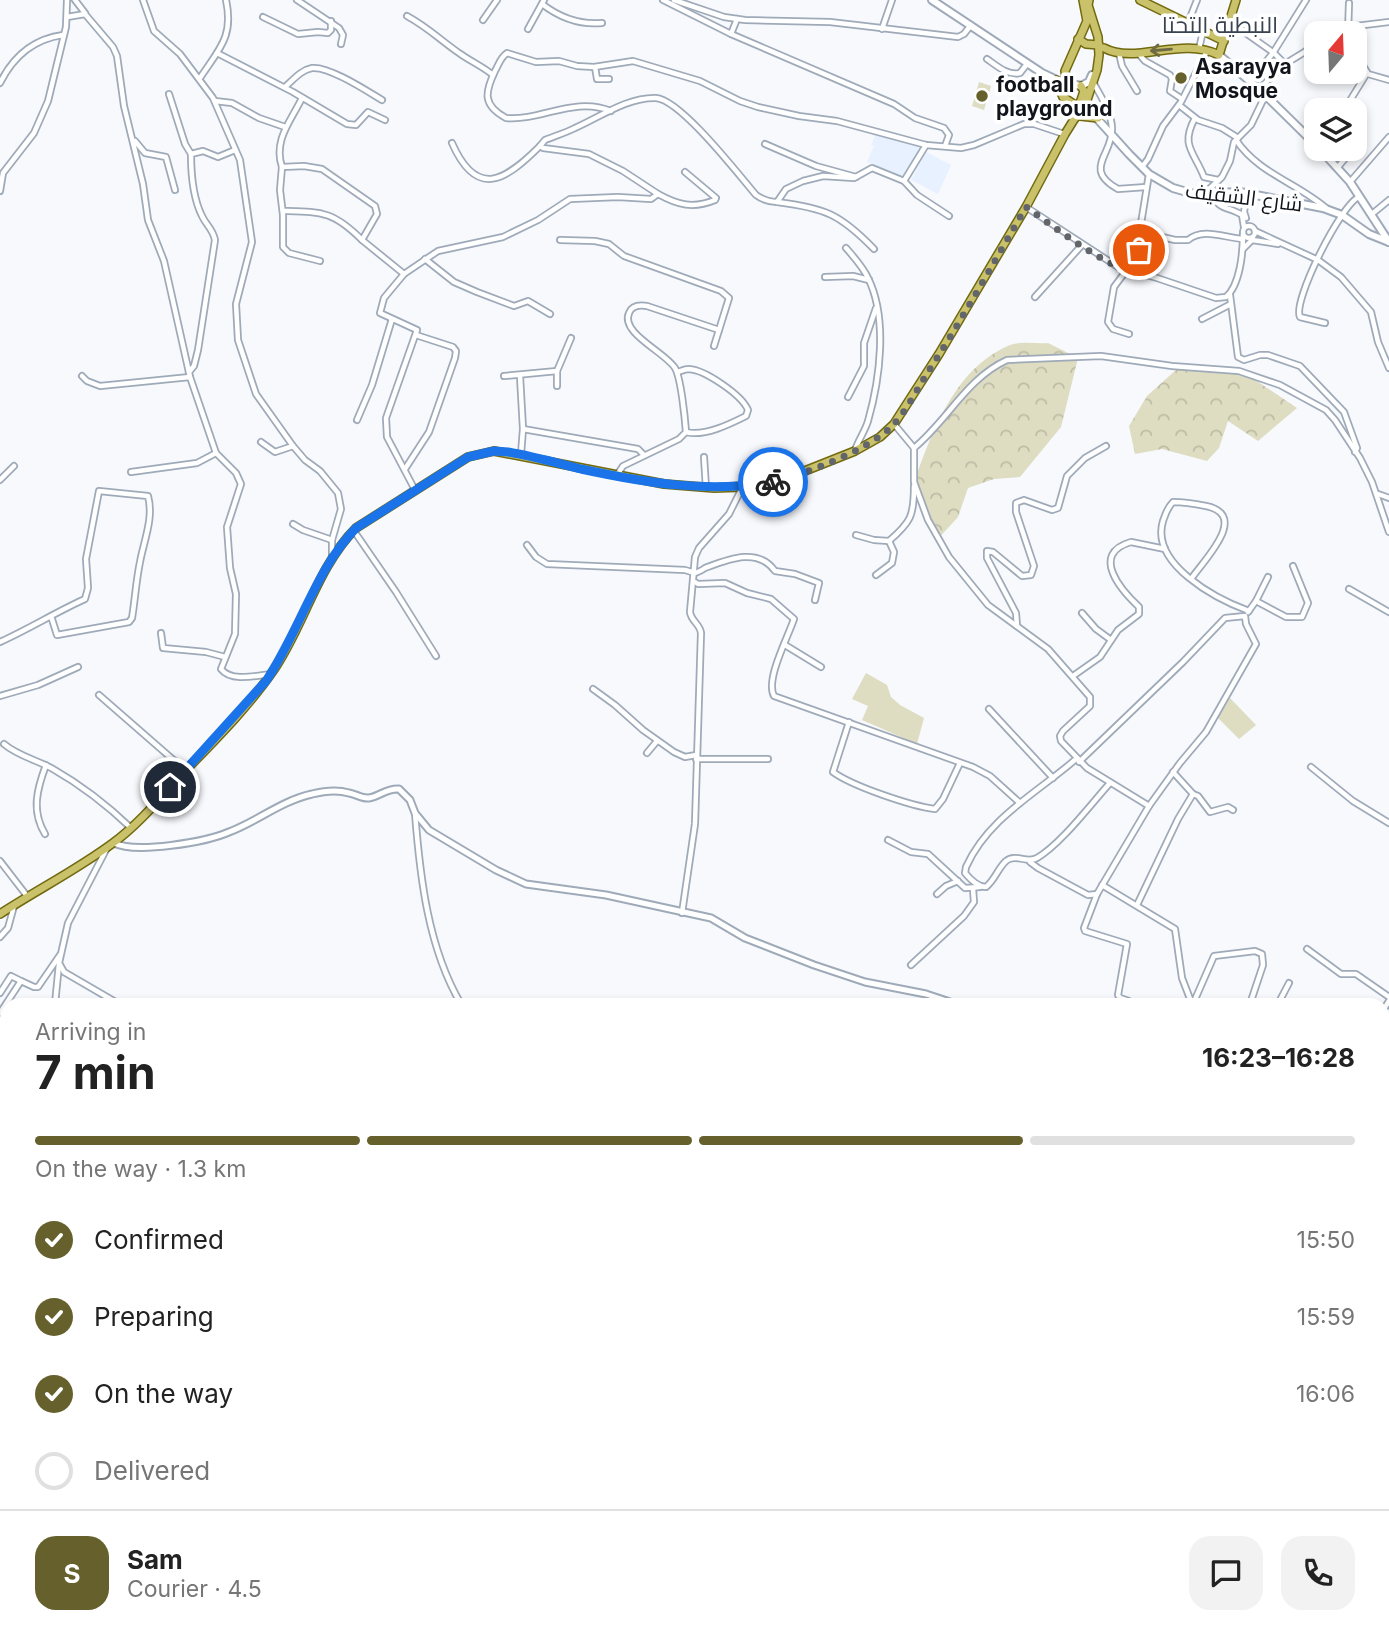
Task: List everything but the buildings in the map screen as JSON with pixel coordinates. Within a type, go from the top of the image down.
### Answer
[{"type":"main road","points":[[932,0],[1055,80],[1081,86],[1088,82],[1097,65]]},
{"type":"main road","points":[[1055,80],[1065,71],[1085,27],[1087,15],[1083,0]]},
{"type":"main road","points":[[0,914],[111,845],[131,828],[236,717],[271,674],[332,558],[354,531],[468,457],[494,451],[521,454],[616,475],[706,488],[743,487],[787,478],[855,451],[880,437],[894,424],[939,354],[1026,207],[1065,134],[1083,112],[1093,82],[1100,43],[1089,9],[1089,0]]},
{"type":"main road","points":[[1140,0],[1224,41]]},
{"type":"main road","points":[[1219,55],[1235,1]]},
{"type":"main road","points":[[1085,27],[1096,27]]},
{"type":"main road","points":[[1078,39],[1086,44],[1100,43],[1119,53],[1184,48],[1219,55],[1304,133]]},
{"type":"main road","points":[[1065,71],[1067,83]]},
{"type":"main road","points":[[1055,80],[1063,97],[1078,107]]},
{"type":"main road","points":[[1077,117],[1084,91],[1081,86]]},
{"type":"main road","name":"شارع الشقيف","points":[[1086,100],[1090,110],[1142,167],[1173,188],[1203,194],[1247,193],[1328,209],[1342,215],[1369,234],[1389,242]]},
{"type":"main road","points":[[1077,117],[1089,115],[1098,118]]},
{"type":"main road","points":[[1332,161],[1350,182],[1389,242]]},
{"type":"street","points":[[0,191],[1,172],[39,124],[48,102],[64,35],[68,0]]},
{"type":"street","points":[[75,0],[113,47],[117,56],[124,106],[145,195],[148,220],[164,261],[189,375],[216,453],[236,473],[241,484],[227,527],[230,568],[236,594],[235,634],[221,669],[225,674],[243,677],[271,674]]},
{"type":"street","points":[[143,0],[155,31],[180,54],[215,102],[244,176],[252,242],[236,304],[238,340],[256,394],[293,446],[305,460],[320,471],[338,493],[341,509],[332,540],[332,558]]},
{"type":"street","points":[[199,78],[217,53],[229,29],[226,0]]},
{"type":"street","points":[[297,0],[342,32],[341,44]]},
{"type":"street","points":[[483,20],[497,0]]},
{"type":"street","points":[[663,0],[731,34],[887,101],[915,118],[939,125],[949,135],[945,146]]},
{"type":"street","points":[[674,0],[737,19],[830,22],[958,37],[971,25]]},
{"type":"street","points":[[882,29],[892,0]]},
{"type":"street","points":[[1188,24],[1197,0]]},
{"type":"street","points":[[1250,81],[1273,53],[1306,0]]},
{"type":"street","points":[[528,29],[543,2],[579,22],[602,23]]},
{"type":"street","points":[[1348,21],[1349,3]]},
{"type":"street","points":[[67,17],[85,14]]},
{"type":"street","points":[[407,16],[430,29],[462,55],[493,75]]},
{"type":"street","points":[[263,17],[298,34],[328,33],[331,30],[331,22]]},
{"type":"street","points":[[731,34],[737,19]]},
{"type":"street","points":[[1230,22],[1285,64]]},
{"type":"street","points":[[1367,27],[1389,22]]},
{"type":"street","points":[[1142,167],[1163,127],[1182,99],[1203,50],[1203,32]]},
{"type":"street","points":[[0,83],[12,63],[25,50],[40,41],[64,35]]},
{"type":"street","points":[[1138,52],[1145,61],[1171,76],[1170,91],[1182,99]]},
{"type":"street","points":[[1259,89],[1285,64],[1304,52]]},
{"type":"street","points":[[217,53],[285,87],[352,126],[368,112],[385,120]]},
{"type":"street","points":[[611,111],[593,105],[573,106],[528,117],[506,118],[486,99],[493,75],[503,56],[508,53],[536,62],[559,61],[577,66],[595,67],[633,61],[700,81],[758,107],[837,121],[926,145],[961,148],[1024,124],[1034,124],[1065,134]]},
{"type":"street","points":[[1119,53],[1121,65],[1137,92]]},
{"type":"street","points":[[987,59],[1000,69],[1016,74],[1027,64]]},
{"type":"street","points":[[595,67],[597,79],[609,79]]},
{"type":"street","points":[[285,87],[302,72],[315,68],[329,72],[382,100]]},
{"type":"street","points":[[1367,73],[1389,79]]},
{"type":"street","points":[[1093,82],[1109,112],[1112,136],[1099,166],[1101,173],[1118,189],[1146,187]]},
{"type":"street","points":[[169,94],[185,144],[191,154],[198,208],[213,230],[215,240],[198,350],[189,375]]},
{"type":"street","points":[[1203,194],[1227,170],[1237,139],[1251,125],[1265,96]]},
{"type":"street","points":[[302,98],[285,127],[279,148],[284,249],[300,257],[320,261]]},
{"type":"street","points":[[452,143],[473,175],[481,180],[491,181],[508,174],[545,140],[611,111],[653,98],[669,102],[696,127],[756,195],[768,201],[807,206],[831,213],[855,229],[873,249]]},
{"type":"street","points":[[215,102],[232,103],[259,118],[285,127]]},
{"type":"street","points":[[1179,105],[1195,118],[1226,130],[1262,167],[1306,192],[1328,209]]},
{"type":"street","points":[[1195,118],[1189,130],[1189,150],[1198,161],[1204,177],[1219,180]]},
{"type":"street","points":[[132,137],[145,153],[166,157],[175,190]]},
{"type":"street","points":[[1350,182],[1389,137]]},
{"type":"street","points":[[765,144],[816,166],[856,177]]},
{"type":"street","points":[[904,181],[926,145]]},
{"type":"street","points":[[540,146],[589,154],[623,171],[674,203],[688,206],[715,201],[711,191],[685,172]]},
{"type":"street","points":[[191,154],[203,152],[218,157],[235,150]]},
{"type":"street","points":[[1338,167],[1343,161]]},
{"type":"street","points":[[282,167],[322,169],[374,206],[377,210],[375,219],[362,240]]},
{"type":"street","points":[[777,202],[786,189],[815,177],[856,177],[873,168],[904,181],[917,195],[949,216]]},
{"type":"street","points":[[1133,273],[1149,174]]},
{"type":"street","points":[[1247,193],[1242,250],[1229,294],[1238,357],[1244,360],[1268,355],[1300,366],[1344,412],[1357,448],[1355,452]]},
{"type":"street","points":[[416,492],[387,437],[386,418],[416,330],[382,315],[380,308],[387,293],[404,274],[424,259],[448,248],[503,237],[538,220],[570,199],[652,199],[658,194]]},
{"type":"street","points":[[1213,194],[1218,205],[1242,215],[1246,226]]},
{"type":"street","points":[[1325,323],[1302,318],[1297,311],[1318,260],[1342,215],[1352,201],[1360,197]]},
{"type":"street","points":[[1372,214],[1389,200]]},
{"type":"street","points":[[1026,207],[1106,261],[1126,271],[1157,278],[1212,297],[1224,298],[1229,294]]},
{"type":"street","points":[[283,211],[332,215],[404,274]]},
{"type":"street","points":[[1246,226],[1252,226],[1255,231],[1318,260],[1341,276],[1371,312],[1378,342],[1389,368]]},
{"type":"street","points":[[1242,250],[1255,231]]},
{"type":"street","points":[[1141,232],[1175,240],[1188,240],[1203,233],[1282,244]]},
{"type":"street","points":[[560,240],[609,244],[624,256],[722,291],[729,298],[714,346]]},
{"type":"street","points":[[1035,297],[1082,245]]},
{"type":"street","points":[[846,248],[869,279],[881,346],[877,384],[869,418],[858,438],[855,451]]},
{"type":"street","points":[[424,259],[454,282],[514,306],[528,301],[550,314]]},
{"type":"street","points":[[1126,271],[1114,287],[1108,322],[1111,328],[1129,334]]},
{"type":"street","points":[[825,277],[853,276],[869,279]]},
{"type":"street","points":[[1202,319],[1231,304]]},
{"type":"street","points":[[686,432],[678,372],[672,363],[631,330],[627,320],[632,309],[638,305],[719,330]]},
{"type":"street","points":[[848,397],[864,366],[864,344],[876,307]]},
{"type":"street","points":[[357,420],[372,385],[392,319]]},
{"type":"street","points":[[405,469],[429,432],[456,351],[453,346],[416,335]]},
{"type":"street","points":[[557,386],[557,371],[571,338]]},
{"type":"street","points":[[914,448],[957,401],[1002,362],[1013,359],[1086,356],[1239,371],[1260,376],[1326,410],[1355,452],[1377,494],[1389,532]]},
{"type":"street","points":[[678,372],[690,369],[701,374],[739,397],[748,410],[746,416],[733,422],[693,434],[686,432]]},
{"type":"street","points":[[504,376],[557,371]]},
{"type":"street","points":[[82,376],[100,386],[189,375]]},
{"type":"street","points":[[520,376],[523,429],[521,454]]},
{"type":"street","points":[[856,535],[889,541],[911,520],[914,509],[914,448],[894,424]]},
{"type":"street","points":[[523,429],[638,449],[644,455]]},
{"type":"street","points":[[616,475],[623,466],[679,439],[686,432]]},
{"type":"street","points":[[261,442],[275,452],[293,446]]},
{"type":"street","points":[[1017,626],[1016,613],[987,558],[987,551],[993,552],[1022,576],[1031,575],[1034,566],[1016,512],[1016,503],[1024,500],[1052,510],[1058,508],[1067,476],[1085,458],[1106,446]]},
{"type":"street","points":[[131,472],[197,463],[216,453]]},
{"type":"street","points":[[704,457],[706,488]]},
{"type":"street","points":[[0,480],[14,466]]},
{"type":"street","points":[[914,482],[928,520],[954,563],[988,605],[1048,649],[1092,701],[1060,736],[1078,761],[1149,806]]},
{"type":"street","points":[[682,913],[695,824],[701,627],[691,617],[690,612],[695,582],[695,557],[699,548],[733,507],[743,487]]},
{"type":"street","points":[[0,642],[51,616],[85,599],[86,559],[99,491],[148,496],[150,517],[132,618],[129,622],[57,635],[51,616]]},
{"type":"street","points":[[1377,494],[1389,498]]},
{"type":"street","points":[[1191,579],[1223,534],[1226,520],[1215,508],[1173,502],[1167,510],[1161,530],[1165,549],[1191,579],[1216,598],[1247,613]]},
{"type":"street","points":[[293,524],[332,540]]},
{"type":"street","points":[[354,531],[436,656]]},
{"type":"street","points":[[876,575],[892,562],[894,552],[889,541]]},
{"type":"street","points":[[1073,676],[1100,657],[1118,630],[1136,618],[1140,611],[1114,579],[1111,565],[1115,554],[1131,542],[1165,549]]},
{"type":"street","points":[[527,545],[536,557],[547,564],[685,570],[695,573],[738,558],[762,558],[775,571],[795,574],[819,583],[815,600]]},
{"type":"street","points":[[1256,601],[1286,617],[1303,617],[1308,603],[1293,566]]},
{"type":"street","points":[[1120,998],[1118,995],[1127,944],[1084,930],[1097,894],[1149,806],[1206,732],[1256,644],[1246,624],[1247,613],[1268,577]]},
{"type":"street","points":[[695,582],[725,583],[747,593],[771,599],[794,619],[773,674],[772,693],[788,702],[985,773],[1020,803]]},
{"type":"street","points":[[1349,589],[1389,612]]},
{"type":"street","points":[[1082,613],[1096,629],[1111,640]]},
{"type":"street","points":[[981,886],[966,875],[967,864],[988,831],[1020,803],[1078,761],[1183,662],[1225,618],[1247,613]]},
{"type":"street","points":[[161,633],[163,648],[206,652],[225,657]]},
{"type":"street","points":[[785,645],[821,667]]},
{"type":"street","points":[[0,696],[38,685],[78,667]]},
{"type":"street","points":[[593,689],[657,741],[685,757],[768,759]]},
{"type":"street","points":[[99,695],[186,771]]},
{"type":"street","points":[[989,709],[1053,778]]},
{"type":"street","points":[[849,722],[833,772],[864,786],[935,809],[943,799],[960,763]]},
{"type":"street","points":[[647,752],[657,741]]},
{"type":"street","points":[[4,744],[14,752],[46,765],[93,795],[131,828]]},
{"type":"street","points":[[46,765],[36,802],[37,817],[46,834]]},
{"type":"street","points":[[1311,767],[1353,801],[1389,823]]},
{"type":"street","points":[[1173,772],[1210,812],[1228,807],[1233,810]]},
{"type":"street","points":[[1030,862],[1039,858],[1061,837],[1110,783]]},
{"type":"street","points":[[56,998],[60,954],[68,923],[111,845],[147,846],[214,836],[240,827],[279,805],[323,791],[341,791],[367,799],[386,790],[399,789],[410,800],[415,813],[419,865],[427,905],[444,966],[458,998]]},
{"type":"street","points":[[1137,905],[1178,818],[1193,794]]},
{"type":"street","points":[[415,813],[429,830],[496,870],[526,884],[606,895],[711,918],[752,941],[830,971],[865,982],[938,998]]},
{"type":"street","points":[[888,840],[911,852],[928,854],[965,888],[986,887],[1007,860],[1016,858],[1030,862],[1087,895],[1097,894]]},
{"type":"street","points":[[0,861],[27,896]]},
{"type":"street","points":[[937,894],[958,881]]},
{"type":"street","points":[[1102,885],[1175,929],[1182,978],[1190,998]]},
{"type":"street","points":[[911,965],[964,916],[974,902],[973,889]]},
{"type":"street","points":[[0,937],[10,922],[14,905]]},
{"type":"street","points":[[1307,949],[1341,974],[1356,974],[1388,998]]},
{"type":"street","points":[[1195,998],[1214,956],[1240,952],[1261,953],[1263,965],[1252,998]]},
{"type":"street","points":[[0,993],[11,976],[34,988],[38,987],[60,954]]},
{"type":"street","points":[[59,964],[64,972],[109,998]]},
{"type":"street","points":[[10,998],[21,981]]},
{"type":"street","points":[[1281,998],[1289,983]]},
{"type":"shaded area","points":[[877,131],[924,144],[905,179],[867,162]]},
{"type":"shaded area","points":[[926,152],[951,165],[938,194],[911,180]]},
{"type":"green space","name":"football playground","points":[[979,82],[991,86],[984,110],[972,106]]},
{"type":"green space","points":[[1048,343],[1078,358],[1061,427],[1020,477],[994,479],[968,488],[958,517],[937,540],[914,482],[948,403],[974,369],[991,355],[1014,344]]},
{"type":"green space","points":[[1177,369],[1248,375],[1297,408],[1258,441],[1228,421],[1219,448],[1207,461],[1162,449],[1135,454],[1129,426],[1147,396]]},
{"type":"green space","points":[[866,673],[887,685],[891,697],[900,705],[924,718],[917,744],[862,720],[868,706],[852,699]]},
{"type":"green space","points":[[1230,698],[1256,725],[1239,739],[1218,718]]},
{"type":"way so far","points":[[773,482],[855,451],[880,437],[894,424],[1026,207],[1122,270],[1133,273],[1139,250]]},
{"type":"place","name":"Asarayya Mosque","points":[[1181,78]]},
{"type":"place","name":"football playground","points":[[982,96]]},
{"type":"district","name":"النبطية التحتا","points":[[1220,25]]},
{"type":"route","points":[[170,787],[266,681],[279,662],[332,558],[347,537],[356,528],[468,457],[482,452],[508,452],[599,472],[694,488],[743,487],[773,482]]}]
